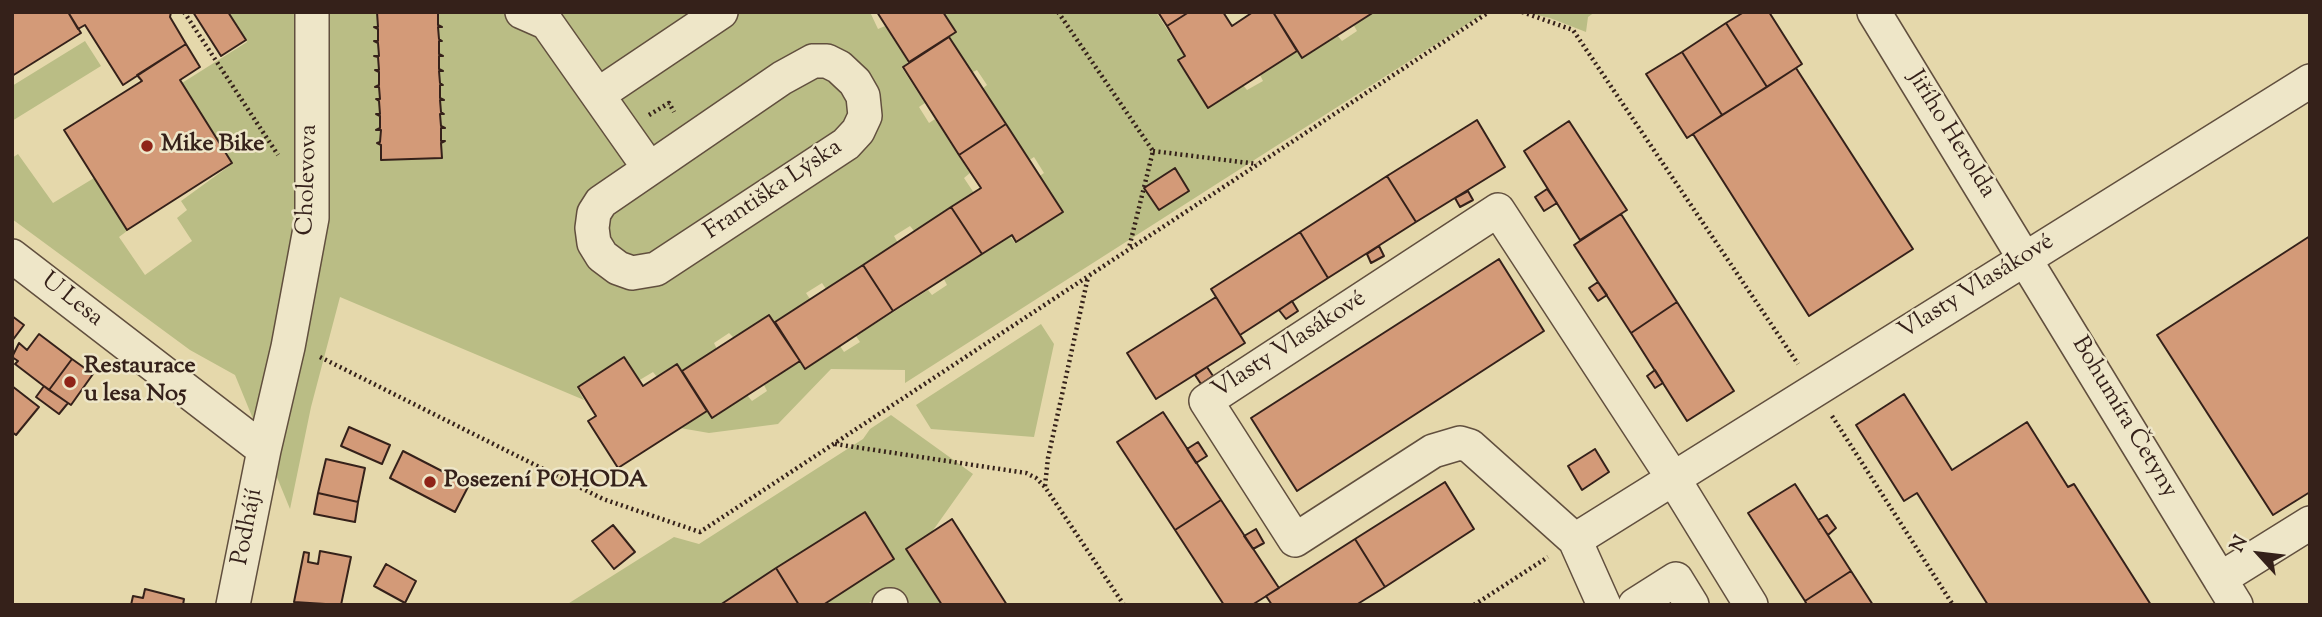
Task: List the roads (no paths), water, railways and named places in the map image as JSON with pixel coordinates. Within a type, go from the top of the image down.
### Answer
[{"type":"street","name":"Cholevova","points":[[264,450],[288,347],[312,218],[312,12]]},
{"type":"street","points":[[599,94],[721,12]]},
{"type":"street","name":"Jiřího Herolda","points":[[1874,12],[2025,257]]},
{"type":"street","points":[[540,16],[599,94],[649,168]]},
{"type":"street","name":"Františka Lýska","points":[[813,61],[827,61],[839,67],[855,82],[865,101],[865,116],[861,127],[846,144],[656,269],[632,272],[612,264],[599,253],[592,236],[593,219],[601,202],[649,168],[782,78],[813,61]]},
{"type":"street","name":"Vlasty Vlasákové","points":[[1575,540],[2310,81]]},
{"type":"street","name":"Vlasty Vlasákové","points":[[1604,605],[1575,540],[1470,446],[1460,443],[1442,447],[1295,540],[1206,401],[1498,210],[1673,478],[1751,605]]},
{"type":"street","name":"U Lesa","points":[[12,256],[264,450]]},
{"type":"street","name":"Bohumíra Četyny","points":[[2025,257],[2228,592],[2310,523]]},
{"type":"street","name":"Podhájí","points":[[233,605],[264,450]]},
{"type":"street","points":[[1634,605],[1676,579],[1692,605]]},
{"type":"place","name":"Mike Bike","points":[[147,146]]},
{"type":"place","name":"Restaurace u lesa No5","points":[[70,382]]},
{"type":"place","name":"Posezení POHODA","points":[[430,482]]}]
